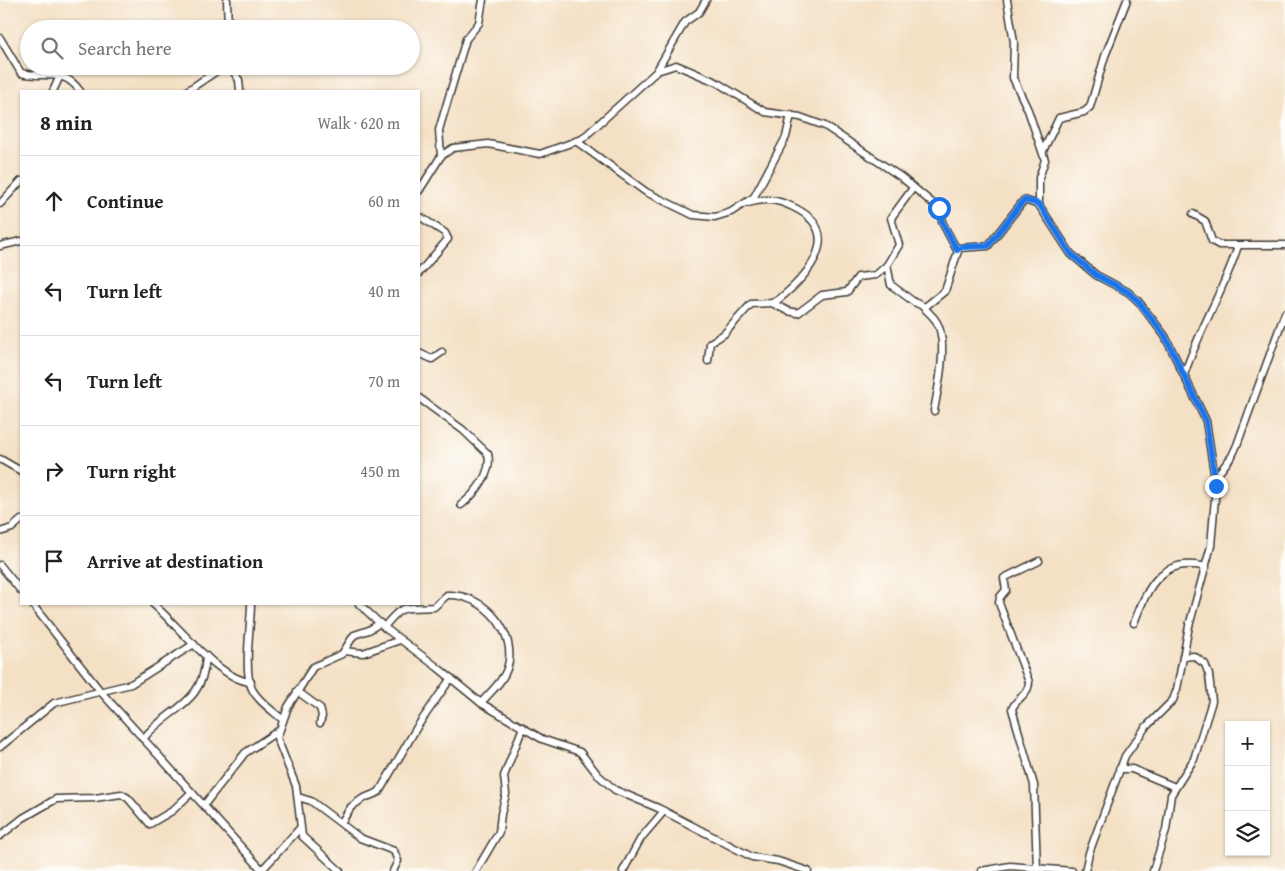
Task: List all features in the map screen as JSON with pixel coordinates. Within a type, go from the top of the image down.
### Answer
[{"type":"street","points":[[227,0],[228,20]]},
{"type":"street","points":[[441,156],[439,130],[466,39],[478,23],[483,0]]},
{"type":"street","points":[[420,189],[441,156],[453,148],[488,144],[540,154],[576,141],[612,113],[656,72],[685,22],[699,12],[706,0]]},
{"type":"street","points":[[1007,0],[1014,42],[1013,78],[1045,160],[1040,178],[1039,204],[1071,254],[1096,275],[1128,292],[1138,301],[1165,336],[1206,421],[1215,478],[1213,527],[1206,567],[1173,700],[1136,740],[1119,769],[1089,853],[1085,871]]},
{"type":"street","points":[[1043,151],[1059,118],[1084,112],[1090,107],[1104,56],[1127,0]]},
{"type":"street","points":[[0,38],[20,71]]},
{"type":"street","points":[[656,72],[676,65],[716,82],[765,112],[791,115],[825,126],[901,177],[942,211],[942,222],[957,250]]},
{"type":"street","points":[[47,75],[68,78],[79,90]]},
{"type":"street","points":[[188,90],[211,75]]},
{"type":"street","points":[[236,75],[239,80],[240,90]]},
{"type":"street","points":[[53,90],[60,76]]},
{"type":"street","points":[[576,141],[646,192],[693,215],[706,218],[724,216],[747,203],[754,196],[786,137],[791,115]]},
{"type":"street","points":[[0,204],[3,194],[20,182]]},
{"type":"street","points":[[708,361],[710,343],[724,334],[751,304],[772,303],[788,311],[798,312],[822,295],[847,292],[858,277],[876,275],[887,264],[899,245],[891,220],[892,215],[913,188]]},
{"type":"street","points":[[747,203],[768,199],[788,205],[809,217],[821,235],[816,255],[809,269],[785,294],[772,303]]},
{"type":"street","points":[[923,307],[928,306],[945,291],[957,250],[962,247],[988,246],[1024,200],[1039,204]]},
{"type":"street","points":[[1193,214],[1205,221],[1215,243],[1218,245],[1285,245]]},
{"type":"street","points":[[420,217],[445,233],[448,241],[420,272]]},
{"type":"street","points":[[0,246],[20,241]]},
{"type":"street","points":[[1184,375],[1207,317],[1226,281],[1238,246]]},
{"type":"street","points":[[887,264],[891,285],[923,307],[937,322],[942,364],[934,411]]},
{"type":"street","points":[[1215,478],[1232,456],[1285,313]]},
{"type":"street","points":[[420,354],[432,359],[442,352]]},
{"type":"street","points":[[420,399],[463,430],[488,454],[489,467],[471,498],[460,506]]},
{"type":"street","points":[[0,459],[20,470]]},
{"type":"street","points":[[0,532],[12,528],[20,521]]},
{"type":"street","points":[[1037,869],[1034,785],[1012,709],[1015,703],[1028,690],[1029,682],[999,603],[1000,597],[1006,590],[1004,578],[1039,561]]},
{"type":"street","points":[[1134,623],[1156,580],[1164,571],[1180,564],[1192,563],[1206,567]]},
{"type":"street","points":[[0,566],[20,590]]},
{"type":"street","points":[[340,871],[304,840],[300,828],[298,797],[290,767],[278,742],[278,731],[282,720],[312,668],[338,657],[354,635],[382,625],[403,607],[434,607],[447,595],[466,598],[484,609],[503,628],[509,645],[509,659],[502,679],[481,703]]},
{"type":"street","points":[[33,605],[101,692],[262,871],[281,852],[300,828]]},
{"type":"street","points":[[155,605],[206,656],[236,678],[250,682]]},
{"type":"street","points":[[251,605],[248,650],[250,682],[253,690],[282,720]]},
{"type":"street","points":[[360,605],[400,640],[481,703],[542,739],[580,752],[598,775],[615,790],[664,811],[752,857],[778,861],[808,871]]},
{"type":"street","points":[[344,651],[363,653],[400,640]]},
{"type":"street","points":[[0,747],[54,703],[131,684],[194,644]]},
{"type":"street","points":[[143,739],[158,722],[177,711],[198,687],[206,666],[206,656]]},
{"type":"street","points":[[1153,871],[1162,847],[1169,801],[1175,787],[1194,759],[1212,701],[1209,675],[1205,664],[1194,656],[1183,657]]},
{"type":"street","points":[[341,823],[351,808],[362,799],[379,792],[417,726],[451,678]]},
{"type":"street","points":[[297,691],[320,708],[322,716],[320,723]]},
{"type":"street","points":[[476,871],[499,832],[506,794],[504,776],[523,727]]},
{"type":"street","points":[[204,805],[245,753],[278,731]]},
{"type":"street","points":[[1119,769],[1132,769],[1175,787]]},
{"type":"street","points":[[0,836],[22,818],[56,798],[95,798],[121,794],[128,798],[150,824],[172,811],[192,792]]},
{"type":"street","points":[[298,797],[311,801],[368,843],[394,851],[398,861],[393,871]]},
{"type":"street","points":[[622,871],[641,838],[664,811]]},
{"type":"street","points":[[981,871],[1010,866],[1072,871]]},
{"type":"route","points":[[939,208],[942,211],[942,222],[957,250],[962,247],[983,248],[988,246],[1024,200],[1039,204],[1061,240],[1082,265],[1096,275],[1128,292],[1138,301],[1165,336],[1173,350],[1206,421],[1216,486]]}]
